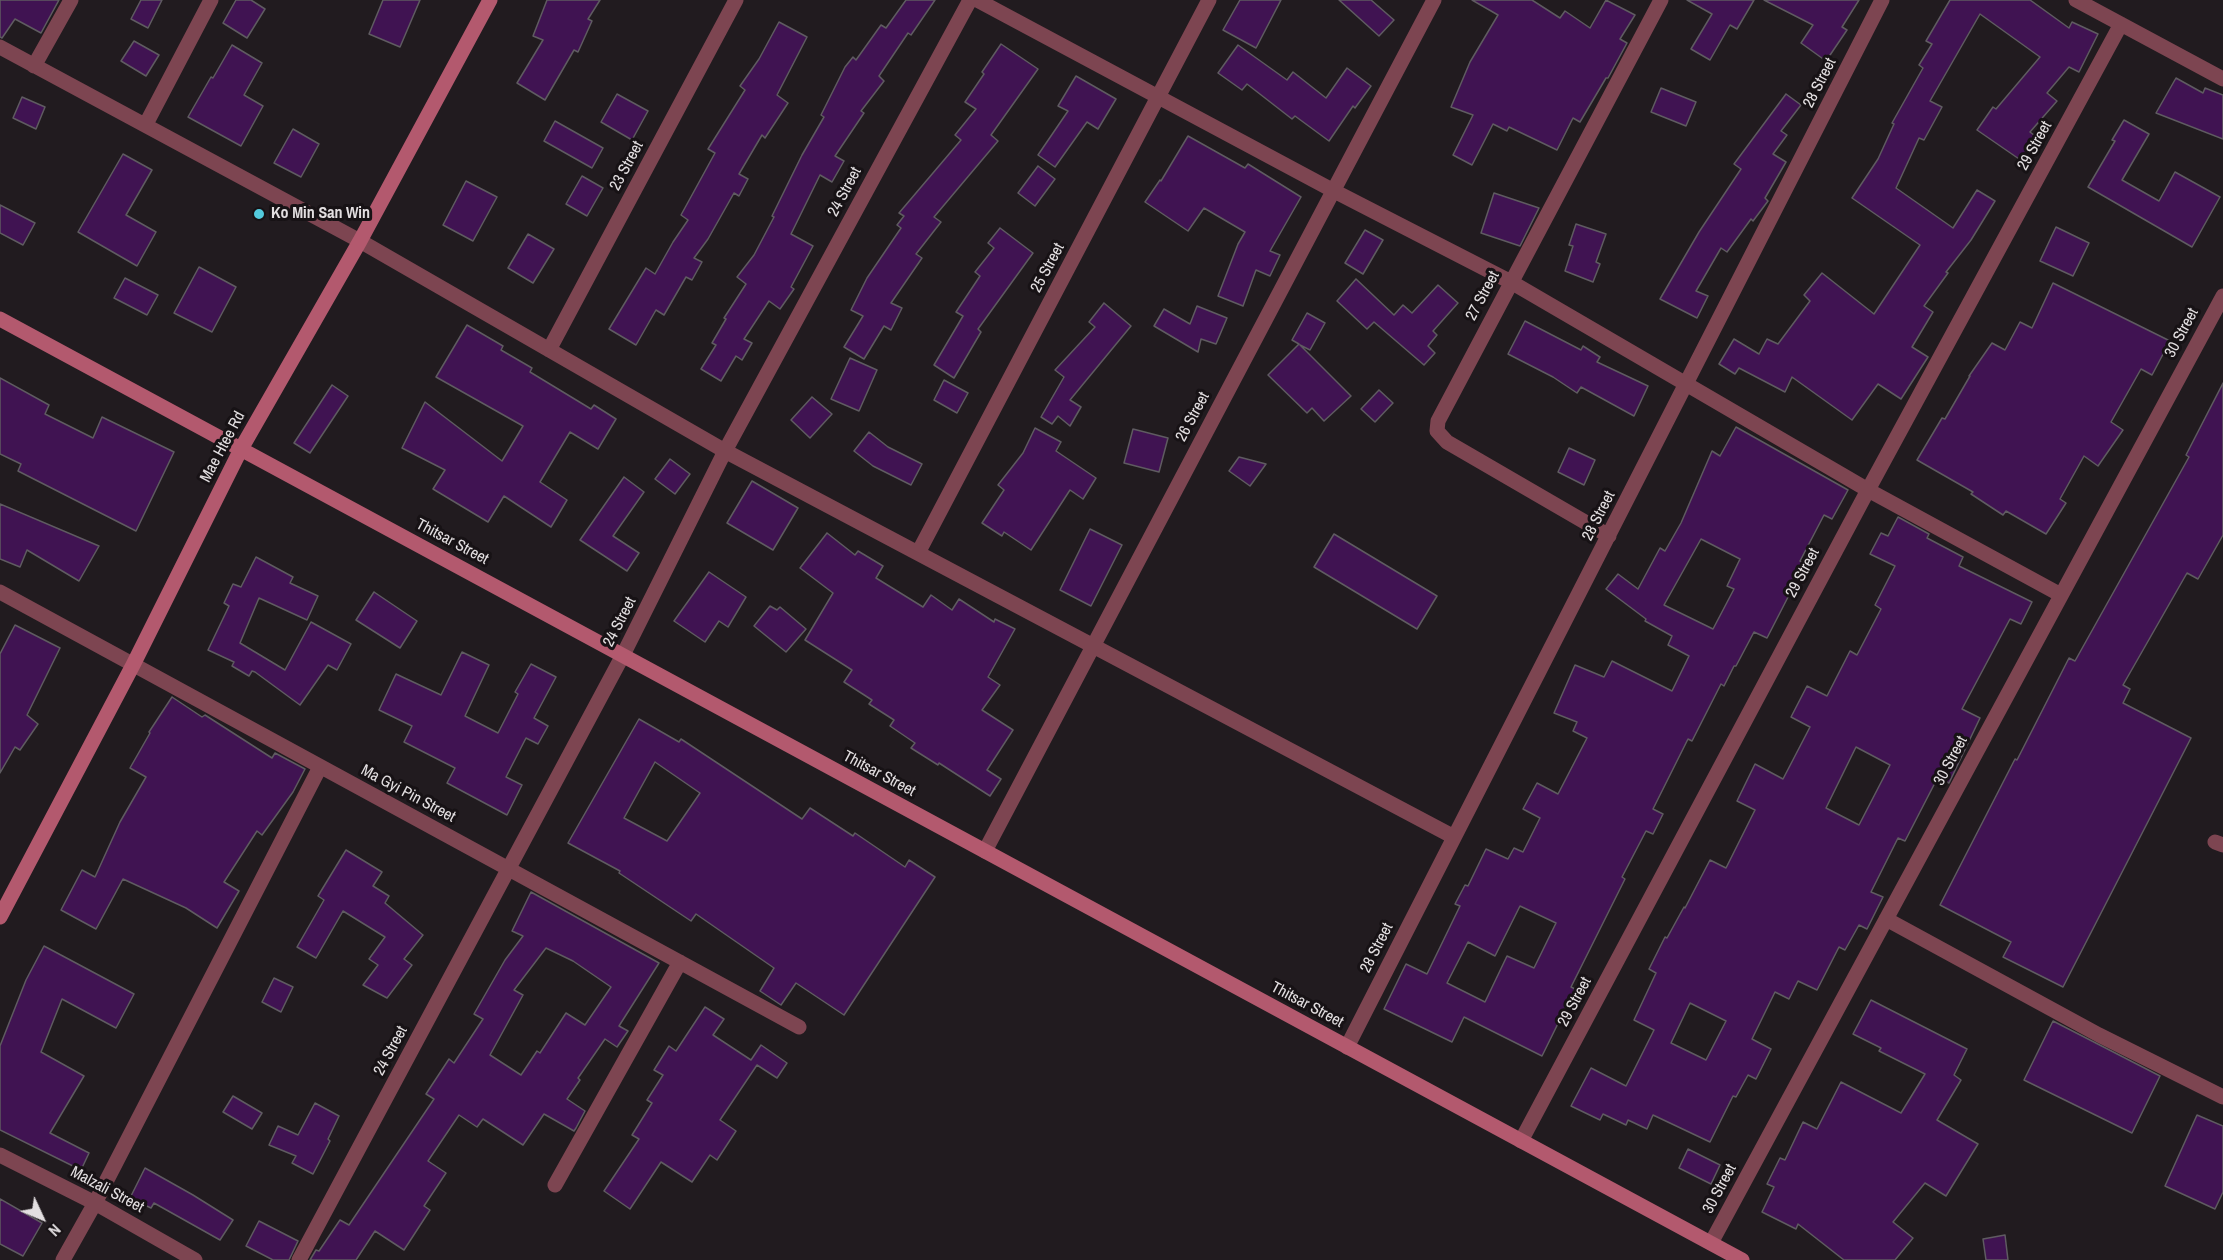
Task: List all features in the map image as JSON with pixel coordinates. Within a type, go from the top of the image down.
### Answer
[{"type":"street","points":[[34,66],[71,0]]},
{"type":"street","points":[[146,124],[211,0]]},
{"type":"street","name":"Mae Htee Rd","points":[[0,917],[133,664],[241,449],[360,241],[490,0]]},
{"type":"street","name":"23 Street","points":[[549,350],[736,0]]},
{"type":"street","name":"24 Street","points":[[299,1260],[623,656],[725,451],[970,0]]},
{"type":"street","points":[[977,0],[1334,191],[1511,282],[1868,490],[2061,595]]},
{"type":"street","name":"25 Street","points":[[918,553],[1209,0]]},
{"type":"street","name":"26 Street","points":[[985,851],[1434,0]]},
{"type":"street","name":"27 Street","points":[[1609,536],[1447,442],[1437,431],[1438,421],[1661,0]]},
{"type":"street","name":"28 Street","points":[[1347,1047],[1882,0]]},
{"type":"street","points":[[2076,0],[2223,79]]},
{"type":"street","name":"29 Street","points":[[1521,1141],[1868,490],[2121,24]]},
{"type":"street","points":[[0,47],[360,241],[725,451],[1454,837]]},
{"type":"street","name":"30 Street","points":[[1711,1243],[2223,296]]},
{"type":"street","name":"Thitsar Street","points":[[0,319],[1742,1260]]},
{"type":"street","name":"Ma Gyi Pin Street","points":[[0,592],[799,1027]]},
{"type":"street","points":[[63,1260],[95,1203],[320,767]]},
{"type":"street","points":[[1886,919],[2099,1035],[2223,1097]]},
{"type":"street","points":[[555,1185],[680,962]]},
{"type":"street","name":"Malzali Street","points":[[0,1155],[95,1203],[195,1260]]},
{"type":"building","points":[[0,0],[59,0],[41,33],[15,19],[2,38],[0,37]]},
{"type":"building","points":[[141,0],[162,0],[148,28],[131,19]]},
{"type":"building","points":[[236,0],[251,0],[265,9],[247,38],[223,23]]},
{"type":"building","points":[[383,0],[420,0],[400,47],[369,34]]},
{"type":"building","points":[[547,0],[600,0],[588,19],[592,21],[578,52],[574,50],[545,100],[517,83],[543,40],[533,36]]},
{"type":"building","points":[[906,0],[935,0],[911,35],[908,33],[879,76],[884,81],[861,111],[864,113],[835,156],[844,161],[832,182],[820,175],[791,234],[813,246],[791,287],[794,289],[780,309],[769,301],[744,339],[752,343],[742,360],[736,356],[721,381],[701,369],[716,345],[712,343],[726,319],[724,318],[746,284],[737,277],[754,255],[774,217],[772,216],[802,155],[824,117],[821,115],[845,67],[853,57],[856,60],[881,25],[886,28]]},
{"type":"building","points":[[1240,0],[1281,0],[1256,48],[1223,30]]},
{"type":"building","points":[[1339,0],[1371,0],[1394,20],[1379,36]]},
{"type":"building","points":[[1472,0],[1532,0],[1560,18],[1565,11],[1590,28],[1606,0],[1635,15],[1620,39],[1627,43],[1608,78],[1580,122],[1573,118],[1557,150],[1509,127],[1507,131],[1493,124],[1472,165],[1453,155],[1473,115],[1451,107],[1470,62],[1498,15]]},
{"type":"building","points":[[1687,0],[1754,0],[1737,29],[1730,25],[1710,60],[1691,49],[1712,14]]},
{"type":"building","points":[[1764,0],[1859,0],[1842,27],[1847,30],[1826,61],[1801,43],[1813,25]]},
{"type":"building","points":[[1950,0],[2030,0],[2069,28],[2072,22],[2098,34],[2079,72],[2069,67],[2047,93],[2057,101],[2030,132],[2039,139],[2022,161],[1977,130],[1993,107],[1996,109],[2040,57],[1980,14],[1930,101],[1942,107],[1924,140],[1919,138],[1896,188],[1953,228],[1977,190],[1995,201],[1971,240],[1946,272],[1948,273],[1924,306],[1933,312],[1912,347],[1928,357],[1901,399],[1878,384],[1852,420],[1792,377],[1785,392],[1739,368],[1735,374],[1719,364],[1734,339],[1759,354],[1767,339],[1778,344],[1810,301],[1804,295],[1822,273],[1874,314],[1920,245],[1852,198],[1878,159],[1894,124],[1892,123],[1923,68],[1919,65],[1932,44],[1926,41]]},
{"type":"building","points":[[779,22],[807,37],[777,95],[788,103],[765,138],[762,135],[739,174],[748,179],[739,196],[734,193],[708,239],[694,258],[702,262],[692,280],[686,277],[664,315],[656,310],[636,345],[609,329],[646,268],[655,274],[688,220],[681,215],[715,153],[708,149],[745,90],[740,86],[759,59]]},
{"type":"building","points":[[134,41],[159,55],[146,76],[121,61]]},
{"type":"building","points":[[1001,44],[1038,69],[991,135],[998,141],[934,217],[941,222],[916,254],[922,258],[891,303],[902,308],[891,330],[884,326],[864,359],[844,347],[863,316],[851,310],[867,278],[901,228],[897,225],[904,216],[899,213],[961,140],[955,135],[976,109],[965,102]]},
{"type":"building","points":[[232,45],[262,63],[244,95],[263,106],[241,146],[188,117]]},
{"type":"building","points":[[1238,45],[1287,80],[1293,72],[1326,98],[1347,68],[1371,86],[1355,108],[1353,106],[1329,141],[1295,116],[1292,119],[1247,84],[1242,90],[1218,73]]},
{"type":"building","points":[[1076,76],[1116,99],[1098,129],[1087,122],[1055,167],[1038,155],[1068,111],[1058,106]]},
{"type":"building","points":[[2176,78],[2203,93],[2205,88],[2223,95],[2223,139],[2156,113]]},
{"type":"building","points":[[1661,88],[1696,102],[1686,126],[1651,112]]},
{"type":"building","points":[[617,94],[648,111],[632,140],[601,122]]},
{"type":"building","points":[[1786,94],[1801,105],[1781,131],[1787,135],[1773,154],[1786,162],[1765,198],[1768,201],[1753,221],[1751,219],[1727,252],[1721,248],[1696,291],[1708,296],[1697,318],[1660,299],[1699,232],[1741,169],[1734,164]]},
{"type":"building","points":[[22,97],[45,107],[36,129],[13,118]]},
{"type":"building","points":[[2124,120],[2149,134],[2122,180],[2159,201],[2175,172],[2220,197],[2192,247],[2088,187],[2115,141],[2112,140]]},
{"type":"building","points":[[555,121],[603,148],[592,168],[544,141]]},
{"type":"building","points":[[293,129],[319,144],[301,177],[274,163]]},
{"type":"building","points":[[1188,136],[1245,168],[1248,164],[1301,197],[1270,251],[1280,255],[1270,276],[1256,270],[1243,306],[1218,296],[1245,232],[1204,208],[1188,231],[1145,202],[1161,181]]},
{"type":"building","points":[[123,154],[152,170],[126,215],[156,232],[137,266],[78,232]]},
{"type":"building","points":[[1038,166],[1055,179],[1035,206],[1018,193]]},
{"type":"building","points":[[582,176],[603,188],[587,216],[566,204]]},
{"type":"building","points":[[466,181],[497,197],[473,241],[443,225]]},
{"type":"building","points":[[1494,193],[1539,208],[1520,246],[1481,233]]},
{"type":"building","points":[[0,205],[35,223],[23,245],[0,233]]},
{"type":"building","points":[[1576,224],[1606,234],[1596,262],[1600,264],[1593,282],[1565,271],[1573,246],[1569,245]]},
{"type":"building","points":[[2056,227],[2089,243],[2073,276],[2040,261]]},
{"type":"building","points":[[1000,228],[1033,253],[978,329],[981,332],[954,378],[934,365],[963,316],[956,312],[980,276],[975,272],[994,248],[988,243]]},
{"type":"building","points":[[1365,230],[1383,240],[1363,274],[1345,263]]},
{"type":"building","points":[[528,234],[554,249],[533,283],[508,268]]},
{"type":"building","points":[[199,267],[236,287],[212,332],[174,313]]},
{"type":"building","points":[[125,278],[158,295],[147,315],[114,298]]},
{"type":"building","points":[[1356,279],[1394,315],[1403,305],[1412,313],[1438,285],[1458,303],[1433,331],[1437,335],[1428,346],[1435,353],[1424,365],[1374,322],[1367,329],[1337,301]]},
{"type":"building","points":[[2053,283],[2170,341],[2152,375],[2141,369],[2111,422],[2123,430],[2098,466],[2084,456],[2060,499],[2066,503],[2046,534],[2006,511],[2003,515],[1971,494],[1973,492],[1917,460],[1992,343],[2005,350],[2020,322],[2032,328]]},
{"type":"building","points":[[1104,303],[1131,326],[1070,400],[1081,407],[1070,426],[1058,416],[1052,424],[1041,417],[1064,377],[1055,370],[1095,327],[1089,322]]},
{"type":"building","points":[[1197,306],[1227,318],[1216,344],[1201,339],[1198,352],[1154,326],[1164,309],[1190,324]]},
{"type":"building","points":[[1307,313],[1325,323],[1310,350],[1300,345],[1351,396],[1324,421],[1312,408],[1307,413],[1268,375],[1299,344],[1292,340]]},
{"type":"building","points":[[1525,321],[1581,350],[1583,346],[1600,357],[1597,362],[1648,386],[1634,416],[1581,387],[1577,393],[1553,377],[1508,354]]},
{"type":"building","points":[[467,325],[503,346],[501,350],[532,368],[530,372],[591,409],[594,405],[616,419],[598,449],[570,432],[540,482],[567,500],[551,527],[504,496],[488,522],[433,489],[445,470],[402,448],[425,402],[502,461],[523,426],[436,377]]},
{"type":"building","points":[[850,358],[877,370],[859,411],[831,399]]},
{"type":"building","points":[[0,378],[49,405],[45,414],[93,438],[102,417],[174,452],[136,531],[18,471],[21,464],[0,454]]},
{"type":"building","points":[[944,380],[968,393],[957,413],[934,400]]},
{"type":"building","points":[[2223,383],[2223,535],[2198,579],[2187,573],[2123,685],[2130,689],[2123,703],[2191,738],[2063,987],[2003,957],[2011,942],[1940,905],[2069,658],[2075,661],[2189,457],[2186,455]]},
{"type":"building","points":[[332,385],[348,396],[310,453],[294,443]]},
{"type":"building","points":[[1379,390],[1393,403],[1375,422],[1361,409]]},
{"type":"building","points":[[812,397],[832,414],[810,438],[791,420]]},
{"type":"building","points":[[1736,427],[1848,490],[1832,519],[1824,515],[1800,561],[1805,564],[1767,638],[1754,632],[1724,686],[1721,684],[1692,741],[1688,739],[1653,809],[1663,814],[1653,834],[1646,831],[1622,877],[1625,879],[1571,987],[1575,989],[1542,1056],[1464,1017],[1452,1042],[1384,1009],[1406,964],[1427,974],[1460,906],[1455,904],[1465,885],[1468,886],[1486,849],[1508,859],[1514,848],[1523,852],[1540,818],[1523,809],[1537,783],[1558,794],[1587,738],[1573,731],[1577,722],[1554,713],[1575,665],[1604,677],[1612,661],[1672,691],[1689,656],[1668,645],[1672,636],[1645,621],[1646,619],[1606,589],[1618,574],[1638,589],[1660,548],[1665,551],[1681,523],[1712,451],[1720,456]],"holes":[[[1701,539],[1740,559],[1727,586],[1734,589],[1713,629],[1664,605]],[[1520,906],[1556,923],[1534,968],[1507,956],[1485,1002],[1447,983],[1468,942],[1495,956]]]},
{"type":"building","points":[[1035,428],[1061,442],[1056,451],[1096,478],[1083,499],[1070,490],[1031,550],[1004,532],[1002,536],[982,523],[1004,490],[998,485],[1023,453]]},
{"type":"building","points":[[1133,429],[1168,438],[1159,472],[1124,463]]},
{"type":"building","points":[[869,432],[888,447],[922,464],[911,485],[873,466],[854,451]]},
{"type":"building","points":[[1569,448],[1595,460],[1584,485],[1558,472]]},
{"type":"building","points":[[1239,457],[1266,464],[1250,486],[1229,471]]},
{"type":"building","points":[[670,459],[690,474],[675,494],[655,479]]},
{"type":"building","points":[[624,477],[644,492],[613,536],[639,553],[627,571],[580,540]]},
{"type":"building","points":[[752,481],[798,508],[773,550],[727,523]]},
{"type":"building","points":[[0,504],[99,546],[79,581],[27,550],[20,567],[0,559]]},
{"type":"building","points":[[1898,517],[1929,534],[1927,538],[1963,557],[1959,566],[2032,602],[2021,624],[2010,619],[1962,709],[1980,718],[1949,783],[1938,777],[1905,841],[1898,838],[1871,892],[1883,897],[1867,929],[1859,925],[1845,950],[1839,947],[1817,990],[1798,981],[1789,999],[1775,992],[1752,1039],[1771,1049],[1756,1079],[1748,1075],[1736,1097],[1733,1096],[1710,1142],[1653,1115],[1647,1129],[1628,1120],[1626,1125],[1603,1114],[1600,1120],[1571,1106],[1591,1068],[1626,1086],[1654,1030],[1634,1020],[1656,973],[1649,969],[1710,860],[1726,868],[1755,810],[1737,801],[1755,764],[1783,779],[1810,727],[1791,717],[1807,686],[1827,696],[1850,651],[1857,655],[1881,609],[1875,605],[1895,566],[1870,554],[1881,533],[1888,536]],"holes":[[[1856,747],[1890,765],[1859,825],[1826,808]],[[1690,1003],[1726,1021],[1706,1060],[1671,1043]]]},
{"type":"building","points":[[1090,529],[1122,545],[1091,606],[1060,590]]},
{"type":"building","points":[[827,533],[855,555],[858,551],[883,566],[876,578],[923,607],[931,595],[952,610],[959,599],[994,622],[995,619],[1015,629],[988,677],[1000,685],[982,710],[1013,730],[987,770],[1001,779],[990,796],[911,748],[915,743],[890,726],[894,720],[869,704],[872,700],[844,682],[852,670],[805,640],[833,593],[800,568]]},
{"type":"building","points":[[1334,534],[1437,596],[1417,629],[1314,567]]},
{"type":"building","points":[[256,557],[293,577],[290,583],[318,596],[307,620],[259,598],[240,643],[285,670],[311,622],[351,644],[337,670],[328,665],[300,705],[255,672],[252,671],[249,676],[232,666],[234,662],[208,650],[229,606],[224,603],[233,584],[241,587]]},
{"type":"building","points":[[709,572],[746,597],[728,627],[719,621],[705,642],[674,621]]},
{"type":"building","points":[[374,592],[417,621],[400,648],[356,620]]},
{"type":"building","points":[[770,606],[777,610],[780,607],[806,629],[786,652],[754,626]]},
{"type":"building","points":[[15,625],[60,648],[27,715],[38,724],[20,750],[15,747],[0,773],[0,654]]},
{"type":"building","points":[[462,652],[489,665],[465,716],[498,733],[518,694],[515,692],[531,664],[556,677],[534,718],[548,726],[538,744],[526,738],[506,777],[522,785],[507,815],[447,783],[455,768],[404,742],[412,726],[379,710],[396,674],[441,695]]},
{"type":"building","points":[[172,697],[202,717],[205,715],[272,758],[275,753],[305,769],[293,792],[262,835],[257,831],[224,882],[239,891],[217,928],[186,908],[123,879],[96,929],[61,910],[82,870],[95,877],[120,822],[146,777],[130,768],[149,732]]},
{"type":"building","points":[[639,719],[679,742],[681,739],[802,819],[810,808],[853,836],[855,833],[905,867],[909,860],[935,877],[844,1015],[796,983],[781,1005],[760,991],[774,968],[696,914],[691,921],[619,873],[620,871],[568,843]],"holes":[[[655,762],[700,793],[667,841],[624,818]]]},
{"type":"building","points":[[346,850],[382,872],[373,886],[389,896],[385,903],[423,935],[404,959],[412,965],[387,998],[363,985],[378,965],[369,959],[385,937],[343,911],[316,958],[297,947],[324,900],[318,896]]},
{"type":"building","points":[[531,892],[659,963],[619,1026],[628,1031],[617,1047],[605,1039],[578,1078],[580,1080],[567,1099],[585,1111],[576,1128],[574,1131],[544,1114],[523,1145],[483,1119],[477,1127],[459,1115],[428,1161],[446,1173],[424,1206],[430,1210],[404,1250],[375,1231],[356,1260],[310,1260],[340,1220],[349,1225],[434,1099],[426,1094],[449,1059],[454,1063],[483,1019],[474,1014],[505,960],[523,936],[512,931]],"holes":[[[546,948],[573,961],[611,987],[585,1025],[566,1013],[540,1053],[537,1051],[521,1075],[490,1055],[523,995],[514,990]]]},
{"type":"building","points":[[44,946],[134,994],[116,1028],[62,999],[41,1052],[84,1076],[50,1133],[89,1153],[81,1170],[0,1130],[0,1046],[26,980]]},
{"type":"building","points":[[274,978],[293,987],[281,1012],[262,1002]]},
{"type":"building","points":[[1871,1000],[1967,1049],[1954,1075],[1961,1080],[1937,1120],[1978,1144],[1946,1196],[1925,1183],[1893,1222],[1913,1238],[1895,1260],[1844,1260],[1798,1224],[1796,1229],[1762,1212],[1774,1187],[1767,1184],[1780,1158],[1785,1160],[1803,1122],[1817,1129],[1841,1082],[1901,1113],[1925,1074],[1879,1051],[1881,1048],[1853,1034]]},
{"type":"building","points":[[705,1007],[724,1019],[713,1035],[751,1060],[761,1045],[787,1063],[777,1078],[757,1065],[720,1120],[736,1131],[717,1160],[710,1155],[692,1182],[661,1162],[630,1209],[604,1191],[639,1139],[632,1135],[652,1103],[647,1100],[663,1075],[654,1070],[669,1046],[676,1051]]},
{"type":"building","points":[[2053,1021],[2160,1076],[2132,1133],[2024,1080]]},
{"type":"building","points":[[233,1096],[262,1113],[252,1129],[223,1112]]},
{"type":"building","points":[[315,1103],[339,1116],[328,1139],[330,1141],[313,1174],[292,1163],[296,1156],[269,1145],[278,1126],[298,1135]]},
{"type":"building","points":[[2197,1115],[2223,1126],[2223,1192],[2215,1209],[2165,1186]]},
{"type":"building","points":[[1688,1149],[1720,1165],[1711,1184],[1679,1168]]},
{"type":"building","points":[[145,1168],[233,1220],[220,1240],[154,1203],[151,1208],[130,1198]]},
{"type":"building","points":[[0,1199],[42,1223],[23,1256],[0,1244]]},
{"type":"building","points":[[259,1221],[298,1241],[289,1260],[273,1260],[246,1246]]},
{"type":"building","points":[[2005,1235],[2008,1260],[1986,1260],[1983,1239]]},
{"type":"place","name":"Ko Min San Win","points":[[259,214]]}]
